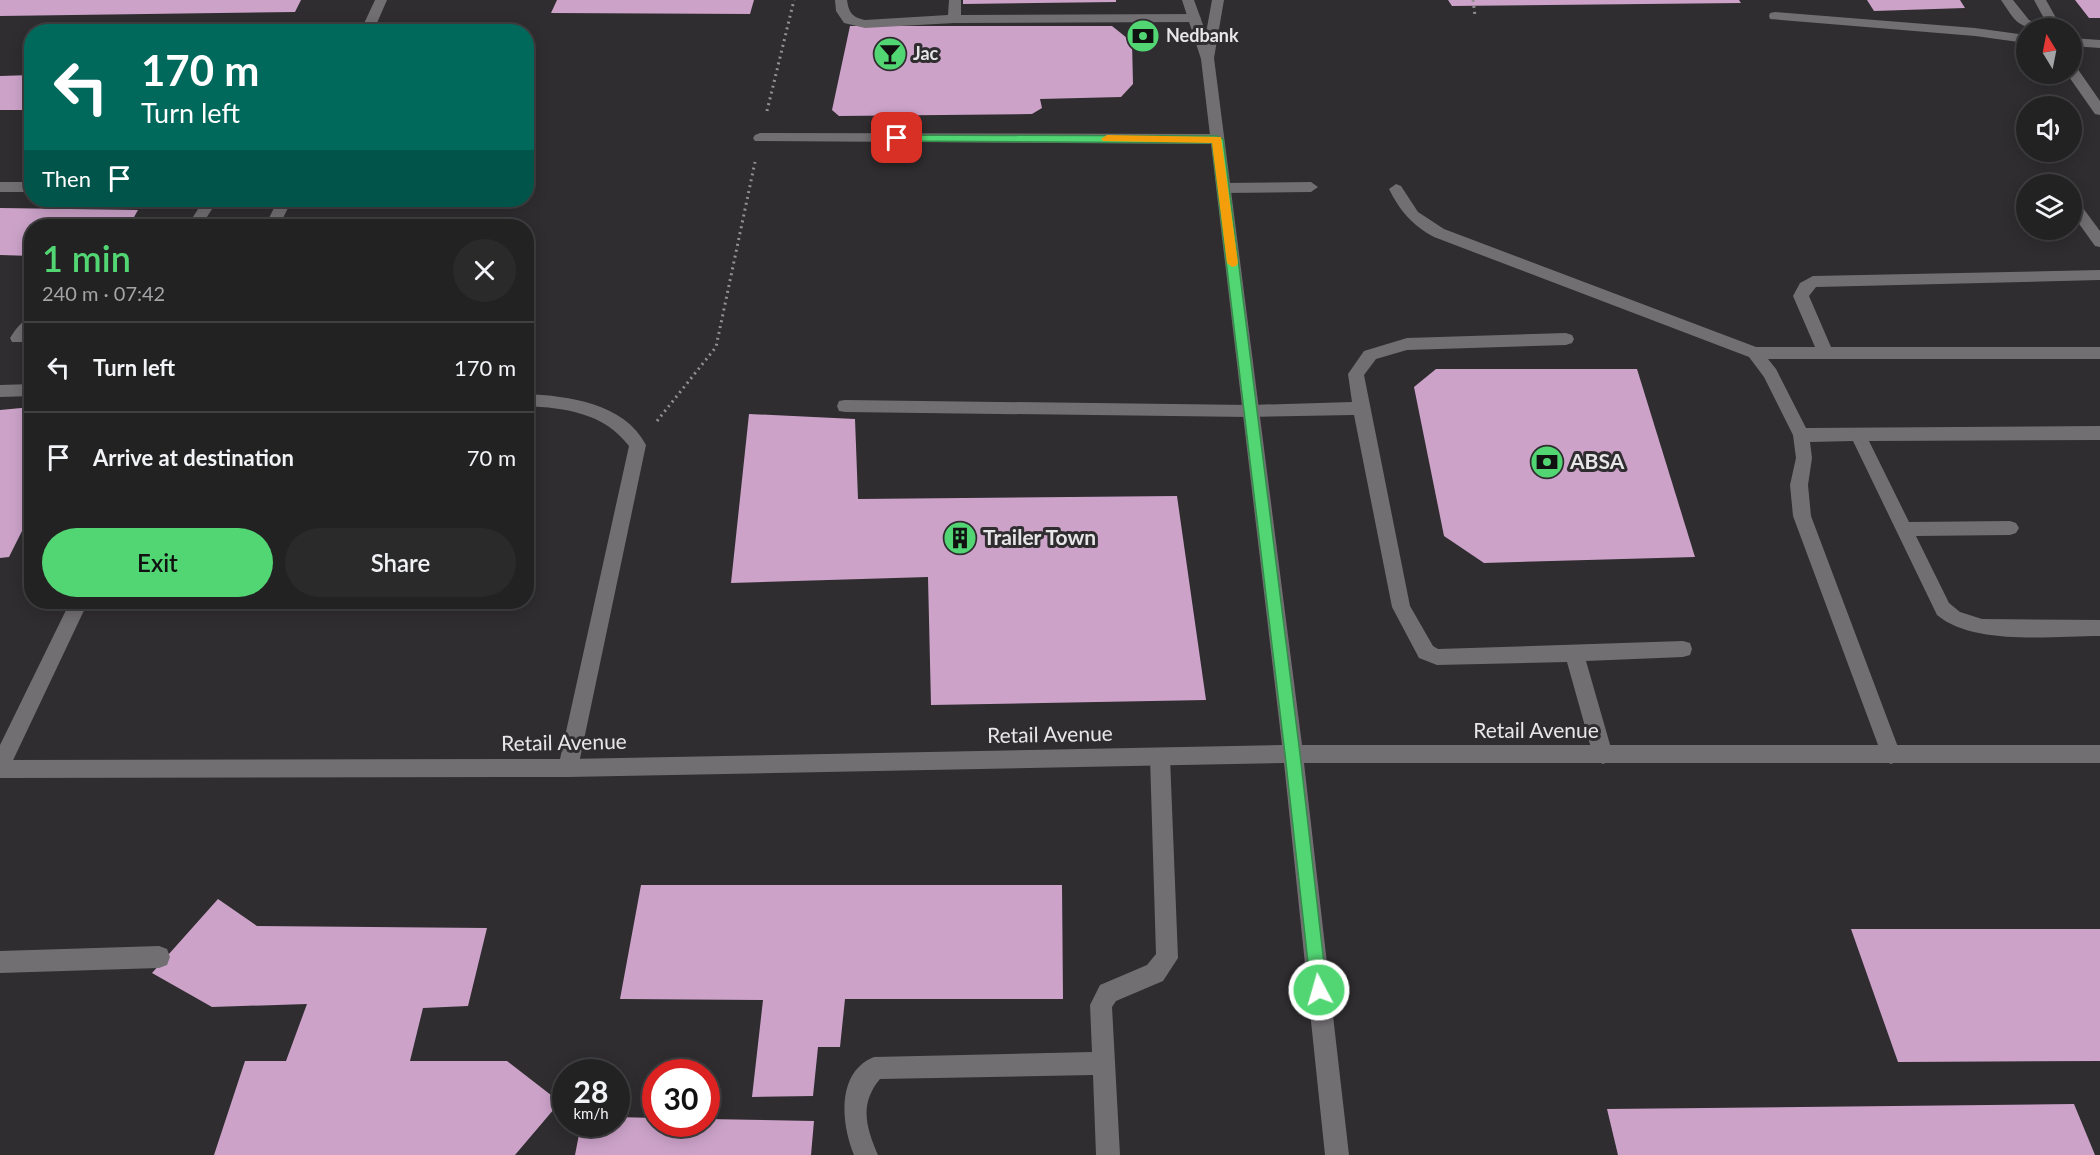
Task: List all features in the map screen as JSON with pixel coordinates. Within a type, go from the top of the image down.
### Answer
[{"type":"street","points":[[370,24],[381,0]]},
{"type":"street","points":[[841,0],[842,11],[849,20],[865,24],[954,19],[1195,18]]},
{"type":"street","points":[[954,19],[955,0]]},
{"type":"street","points":[[1188,0],[1208,59],[1293,754],[1337,1155]]},
{"type":"street","points":[[1208,59],[1218,0]]},
{"type":"street","points":[[2007,0],[2020,18]]},
{"type":"street","points":[[2040,0],[2050,18]]},
{"type":"street","points":[[1775,16],[1975,32],[2016,38]]},
{"type":"street","points":[[2082,43],[2100,44]]},
{"type":"street","points":[[2081,84],[2100,111]]},
{"type":"street","points":[[760,138],[1217,139]]},
{"type":"street","points":[[0,187],[24,187]]},
{"type":"street","points":[[1223,188],[1311,187]]},
{"type":"street","points":[[1396,189],[1404,206],[1418,222],[1439,233],[1755,353],[2100,353]]},
{"type":"street","points":[[2082,218],[2100,242]]},
{"type":"street","points":[[1826,353],[1801,296],[1805,287],[1813,282],[2100,275]]},
{"type":"street","points":[[18,338],[24,331]]},
{"type":"street","points":[[1566,339],[1407,344],[1370,355],[1356,374],[1360,408],[1401,607],[1426,652],[1437,657],[1683,649]]},
{"type":"street","points":[[1755,353],[1770,373],[1801,435],[1804,458],[1799,485],[1802,516],[1891,755]]},
{"type":"street","points":[[0,391],[24,390]]},
{"type":"street","points":[[534,400],[585,408],[619,424],[638,445],[568,768]]},
{"type":"street","points":[[844,406],[1250,411],[1360,408]]},
{"type":"street","points":[[1801,435],[2100,433]]},
{"type":"street","points":[[1858,435],[1943,609],[1954,618],[1982,627],[2100,628]]},
{"type":"street","points":[[1904,529],[2010,528]]},
{"type":"street","points":[[0,768],[76,609]]},
{"type":"street","points":[[1574,653],[1603,755]]},
{"type":"street","name":"Retail Avenue","points":[[0,768],[568,768],[1293,754],[2100,754]]},
{"type":"street","points":[[1108,1155],[1101,1005],[1108,993],[1155,973],[1167,958],[1160,757]]},
{"type":"street","points":[[0,962],[159,957]]},
{"type":"street","points":[[866,1155],[858,1132],[855,1107],[859,1088],[874,1068],[1105,1063]]},
{"type":"path","points":[[638,445],[716,347],[760,138],[794,0]]},
{"type":"path","points":[[1473,0],[1475,16]]},
{"type":"building","points":[[0,0],[301,0],[295,12],[0,16]]},
{"type":"building","points":[[557,0],[754,0],[750,14],[551,13]]},
{"type":"building","points":[[963,0],[1116,0],[1116,2],[963,4]]},
{"type":"building","points":[[1448,0],[1739,0],[1741,3],[1452,6]]},
{"type":"building","points":[[1867,0],[1960,0],[1965,8],[1874,11]]},
{"type":"building","points":[[2075,0],[2100,0],[2100,18],[2089,18]]},
{"type":"building","points":[[850,26],[1112,26],[1132,42],[1133,84],[1121,97],[1040,99],[1042,108],[1032,114],[839,116],[832,110]]},
{"type":"building","points":[[24,75],[24,110],[0,110],[0,76]]},
{"type":"building","points":[[0,208],[138,210],[133,219],[24,219],[24,256],[0,255]]},
{"type":"building","name":"ABSA","points":[[1436,369],[1637,369],[1695,557],[1484,563],[1444,536],[1414,387]]},
{"type":"building","points":[[24,408],[24,527],[9,557],[0,558],[0,410]]},
{"type":"building","name":"Trailer Town","points":[[749,414],[855,419],[858,499],[1177,496],[1206,700],[931,705],[928,577],[731,583]]},
{"type":"building","points":[[641,885],[1062,885],[1063,999],[845,999],[840,1047],[818,1047],[813,1096],[752,1097],[763,1000],[620,999]]},
{"type":"building","points":[[218,899],[257,926],[487,928],[468,1006],[423,1008],[410,1061],[507,1061],[552,1096],[552,1111],[515,1155],[214,1155],[245,1061],[286,1061],[307,1004],[212,1007],[152,973]]},
{"type":"building","points":[[1851,929],[2100,929],[2100,1061],[1898,1062]]},
{"type":"building","points":[[2074,1104],[2095,1155],[1618,1155],[1607,1109]]},
{"type":"building","points":[[630,1117],[642,1118],[642,1137],[720,1137],[720,1119],[814,1121],[811,1155],[575,1155],[578,1137],[630,1137]]},
{"type":"slow traffic","points":[[1107,139],[1217,139],[1232,263]]},
{"type":"place","name":"Nedbank","points":[[1143,36]]},
{"type":"place","name":"Jac","points":[[890,54]]},
{"type":"place","name":"ABSA","points":[[1547,462]]},
{"type":"place","name":"Trailer Town","points":[[960,538]]},
{"type":"route","points":[[897,138],[1217,139],[1293,754],[1319,990]]}]
